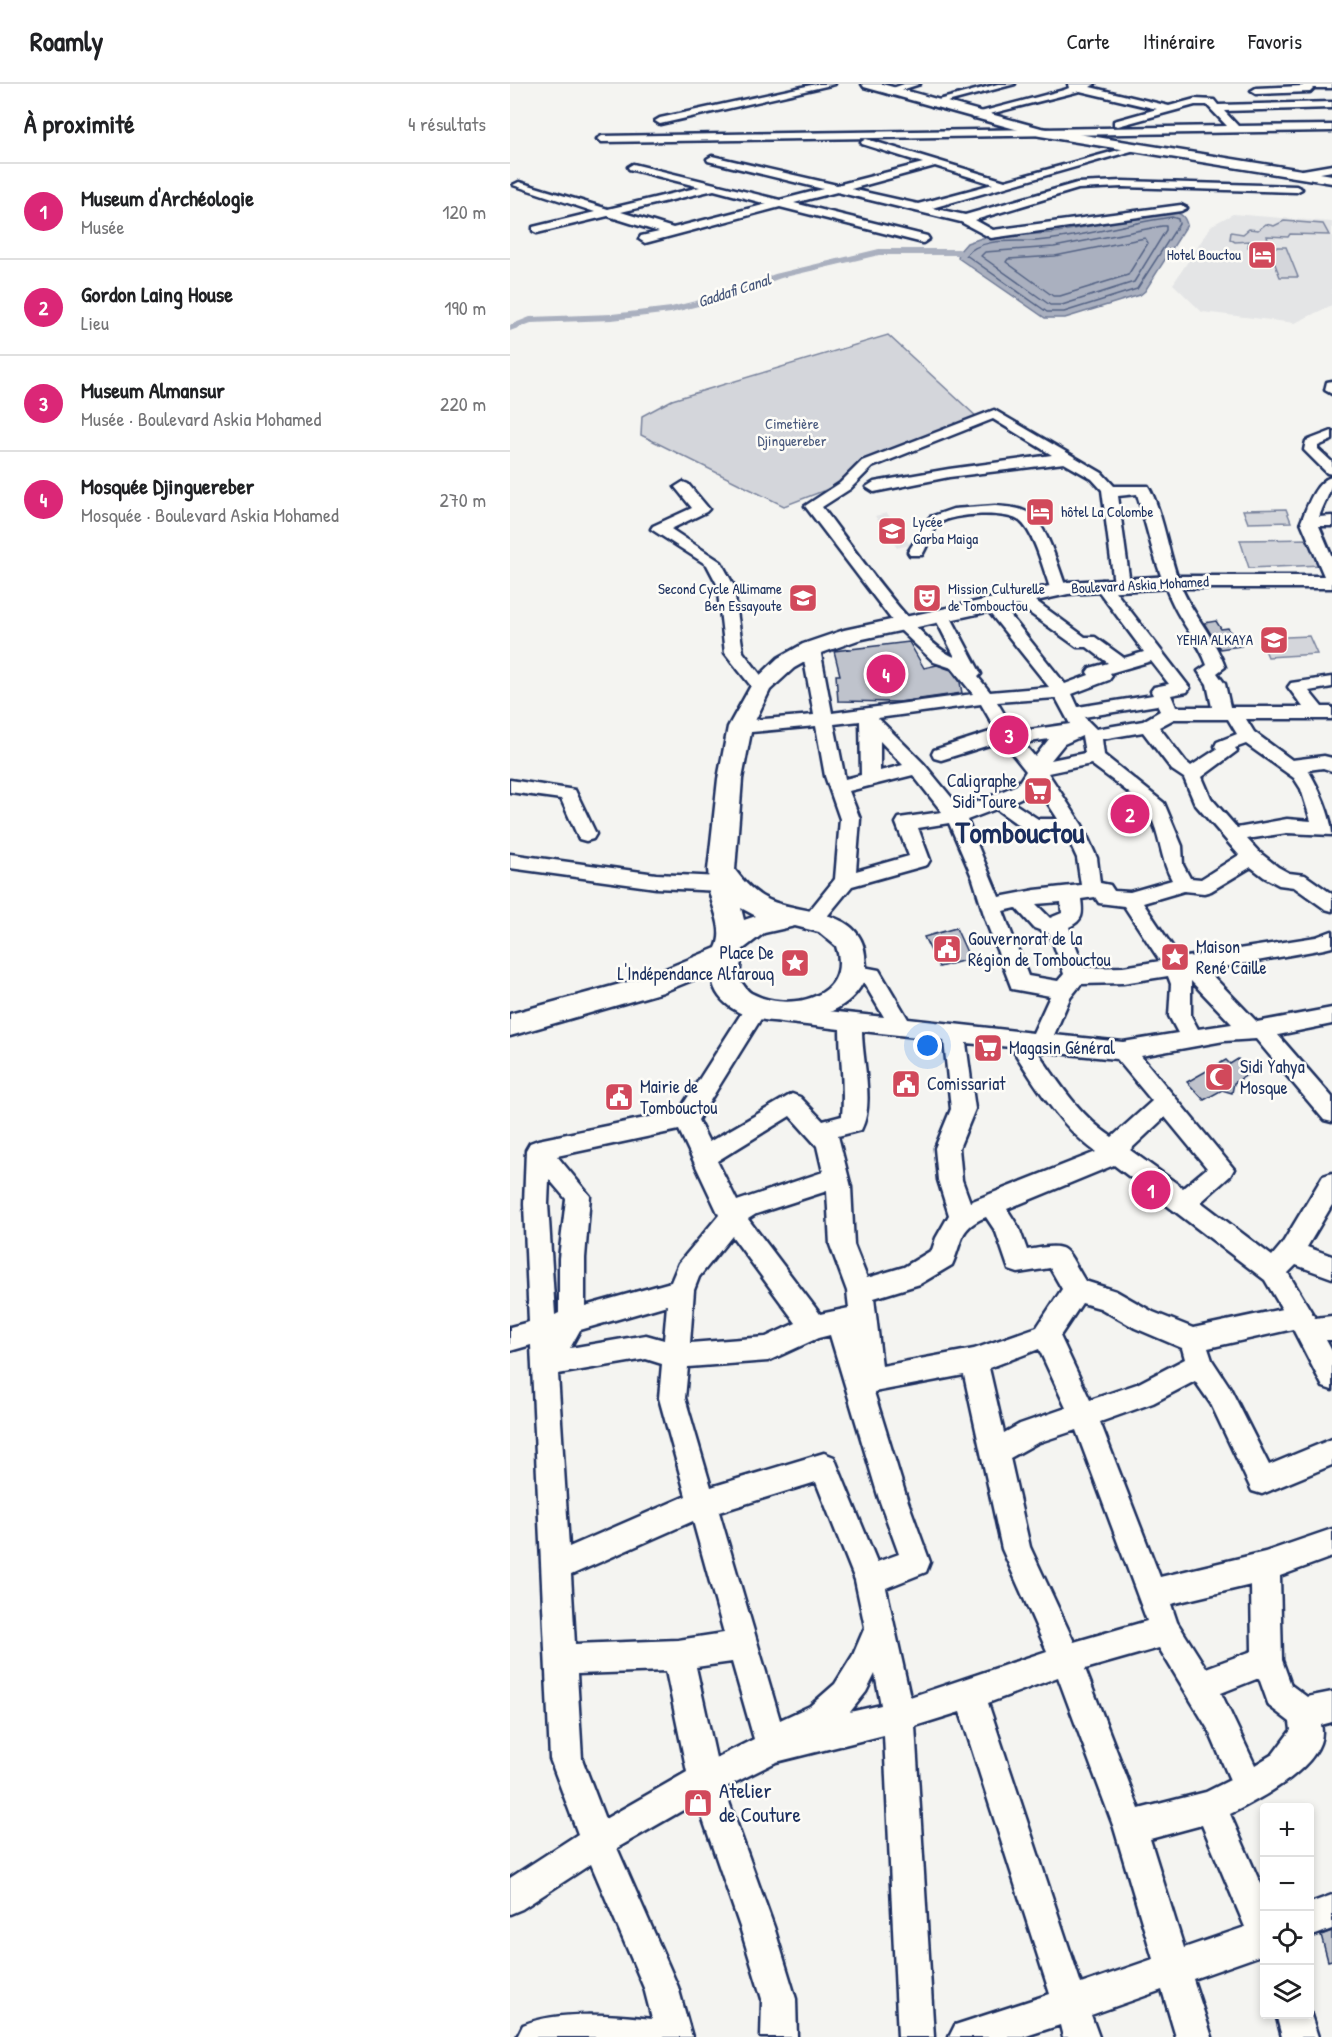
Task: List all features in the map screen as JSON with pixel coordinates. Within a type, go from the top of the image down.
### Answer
[{"type":"main road","points":[[868,84],[1040,132],[1332,179]]},
{"type":"main road","name":"Boulevard Askia Mohamed","points":[[721,877],[730,779],[741,727],[761,687],[786,663],[812,649],[852,635],[1059,590],[1112,584],[1171,582],[1332,582]]},
{"type":"main road","points":[[654,985],[683,984],[714,987],[758,1007],[800,1012],[819,1007],[843,1014],[854,959],[846,940],[829,926],[764,910],[743,898],[721,877]]},
{"type":"main road","points":[[721,877],[731,921],[729,949],[723,970],[727,985],[758,1007]]},
{"type":"main road","points":[[510,1025],[654,985],[729,949],[744,932],[759,924],[776,919],[804,918]]},
{"type":"street","points":[[660,121],[830,84]]},
{"type":"street","points":[[889,91],[915,84]]},
{"type":"street","points":[[932,103],[1010,84]]},
{"type":"street","points":[[1061,84],[1169,109]]},
{"type":"street","points":[[974,115],[1090,84]]},
{"type":"street","points":[[1263,107],[1255,87],[1332,85]]},
{"type":"street","points":[[1308,86],[1327,105],[1332,121]]},
{"type":"street","points":[[1088,132],[1169,109],[1194,97],[1210,102],[1218,108],[1236,130]]},
{"type":"street","points":[[1218,108],[1327,105]]},
{"type":"street","points":[[602,139],[1332,128]]},
{"type":"street","points":[[845,135],[1005,184]]},
{"type":"street","points":[[861,223],[1137,148]]},
{"type":"street","points":[[712,159],[965,219],[991,234],[1181,208]]},
{"type":"street","points":[[645,239],[935,163]]},
{"type":"street","points":[[633,167],[923,239]]},
{"type":"street","points":[[1304,173],[1332,168]]},
{"type":"street","points":[[965,219],[1077,186],[1122,184],[1296,189]]},
{"type":"street","points":[[519,185],[674,233]]},
{"type":"street","points":[[537,229],[715,187]]},
{"type":"street","points":[[1332,385],[1332,390]]},
{"type":"street","points":[[984,694],[958,664],[940,658],[903,623],[813,506],[845,486],[867,464],[994,414],[1097,476],[1109,489],[1116,492],[1143,489],[1171,582],[1182,607],[1210,649],[1216,668],[1207,671],[1216,684],[1228,713],[1248,735],[1301,774],[1310,789],[1314,806],[1328,828]]},
{"type":"street","points":[[1332,435],[1313,441],[1311,450],[1332,470]]},
{"type":"street","points":[[874,487],[949,473],[1066,458]]},
{"type":"street","points":[[1332,482],[1319,497],[1309,522],[1332,576]]},
{"type":"street","points":[[683,487],[700,509],[659,529],[713,562],[725,584],[734,653],[761,687]]},
{"type":"street","points":[[1109,489],[1112,584],[1155,654],[1181,688]]},
{"type":"street","points":[[916,552],[935,520],[946,515],[999,510],[1017,512],[1034,528],[1059,590]]},
{"type":"street","points":[[1309,522],[1332,521]]},
{"type":"street","points":[[1019,597],[1083,643],[1089,641],[1121,664]]},
{"type":"street","points":[[991,603],[1062,692],[1083,726],[1095,757],[1157,808],[1172,846],[1173,866],[1184,884]]},
{"type":"street","points":[[941,614],[1008,736],[1035,770],[1072,825],[1088,858],[1089,881],[1093,890]]},
{"type":"street","points":[[812,649],[834,776],[850,819],[845,881]]},
{"type":"street","points":[[741,727],[868,718],[984,694],[1062,692],[1103,676],[1096,672],[1155,654]]},
{"type":"street","points":[[1088,682],[1113,706]]},
{"type":"street","points":[[1324,713],[1297,687],[1332,682]]},
{"type":"street","points":[[1167,706],[1160,691],[1216,684]]},
{"type":"street","points":[[804,918],[845,881],[920,860],[906,823],[956,817],[1024,789],[1047,752],[1058,740],[1113,706],[1167,706],[1228,713],[1324,713]]},
{"type":"street","points":[[941,754],[1008,736],[1083,726],[1148,726],[1167,706]]},
{"type":"street","points":[[868,718],[917,768],[956,817],[983,879],[1020,983],[1070,983],[1325,942],[1332,960]]},
{"type":"street","points":[[868,718],[870,778]]},
{"type":"street","points":[[1148,726],[1179,766],[1192,775],[1202,800],[1252,857],[1286,880],[1298,880],[1332,904]]},
{"type":"street","points":[[1192,775],[1213,758],[1228,751],[1224,746],[1248,735]]},
{"type":"street","points":[[1035,770],[1095,757]]},
{"type":"street","points":[[1288,766],[1324,762],[1332,765]]},
{"type":"street","points":[[838,787],[917,768]]},
{"type":"street","points":[[510,786],[568,794],[586,834]]},
{"type":"street","points":[[998,801],[1034,826],[1072,825]]},
{"type":"street","points":[[1232,835],[1287,826],[1328,828]]},
{"type":"street","points":[[991,906],[1093,890],[1102,890],[1106,898],[1130,899],[1184,884],[1204,886],[1252,857]]},
{"type":"street","points":[[510,861],[656,881],[721,877]]},
{"type":"street","points":[[1020,900],[1041,922],[1051,927],[1073,916],[1070,894]]},
{"type":"street","points":[[1130,899],[1180,966],[1182,984],[1180,1016],[1192,1039]]},
{"type":"street","points":[[1030,1042],[1070,983],[1057,924]]},
{"type":"street","points":[[1180,966],[1193,969],[1256,1030],[1332,1113]]},
{"type":"street","points":[[853,973],[871,975],[901,1027]]},
{"type":"street","points":[[538,1150],[686,1119],[758,1007]]},
{"type":"street","points":[[870,1580],[916,1562],[893,1499],[844,1314],[839,1187],[825,1130],[853,1123],[856,1090],[843,1014],[901,1027],[1122,1051],[1332,1016]]},
{"type":"street","points":[[954,1032],[963,1109],[947,1148],[950,1180],[962,1216]]},
{"type":"street","points":[[1030,1042],[1057,1099],[1085,1131],[1184,1202],[1274,1272],[1313,1325],[1332,1378]]},
{"type":"street","points":[[1122,1051],[1222,1169],[1184,1202]]},
{"type":"street","points":[[545,1364],[646,1347],[676,1356],[768,1349],[844,1314],[943,1257],[948,1238],[962,1216],[1104,1160],[1166,1102]]},
{"type":"street","points":[[704,1157],[792,1103],[826,1140]]},
{"type":"street","points":[[686,1119],[732,1217],[844,1314],[871,1380],[974,1361],[1046,1335],[1076,1290]]},
{"type":"street","points":[[538,1150],[578,1196],[572,1258],[572,1321],[545,1364]]},
{"type":"street","points":[[538,1150],[536,1204],[541,1330],[545,1364],[566,1759],[597,1841],[661,1987],[674,2037]]},
{"type":"street","points":[[771,1743],[672,1398],[681,1290],[688,1271],[732,1217],[748,1206],[836,1178]]},
{"type":"street","points":[[1274,1272],[1291,1252],[1332,1183]]},
{"type":"street","points":[[992,1206],[1007,1228],[1018,1262],[1056,1257],[1076,1290],[1107,1299],[1196,1352],[1262,1481],[1332,1452]]},
{"type":"street","points":[[1291,1252],[1332,1267]]},
{"type":"street","points":[[510,1339],[681,1290]]},
{"type":"street","points":[[994,1452],[1030,1433],[1144,1394],[1196,1352],[1313,1325]]},
{"type":"street","points":[[1046,1335],[1084,1416],[1166,1631],[1219,1718],[1249,1787]]},
{"type":"street","points":[[974,1361],[1016,1549],[1066,1659],[1130,1828],[1194,2037]]},
{"type":"street","points":[[556,1567],[703,1503],[824,1466],[870,1580],[899,1716],[916,2037]]},
{"type":"street","points":[[1152,1594],[1265,1567],[1332,1543]]},
{"type":"street","points":[[1130,1828],[1210,1806],[1249,1787],[1284,1765],[1308,1734],[1318,1710],[1280,1695],[1268,1660],[1265,1567]]},
{"type":"street","points":[[510,1897],[597,1841],[840,1704],[858,1678],[879,1629]]},
{"type":"street","points":[[771,1743],[899,1716],[970,1695],[1066,1659],[1166,1631]]},
{"type":"street","points":[[562,1660],[678,1655],[744,1645]]},
{"type":"street","points":[[678,1655],[705,1780],[757,1927],[779,2000],[779,2037]]},
{"type":"street","points":[[1200,1686],[1268,1660]]},
{"type":"street","points":[[970,1695],[1081,2037]]},
{"type":"street","points":[[1210,1806],[1260,1921]]},
{"type":"street","points":[[1314,1919],[1332,1912]]},
{"type":"street","points":[[967,2037],[1072,2004],[1260,1937]]},
{"type":"street","points":[[1295,2019],[1300,2037]]},
{"type":"street","points":[[535,2037],[609,2035],[656,2037]]},
{"type":"shaded area","name":"Hotel Bouctou","points":[[1233,214],[1332,222],[1332,305],[1295,323],[1202,312],[1173,284],[1212,225]]},
{"type":"shaded area","name":"Lycée Garba Maiga","points":[[887,513],[910,545],[897,548],[875,516]]},
{"type":"green space","points":[[1284,221],[1323,224],[1329,235],[1267,236],[1270,247],[1286,247],[1298,277],[1280,277],[1268,246],[1248,247],[1249,241],[1235,242],[1230,239],[1231,232],[1243,234],[1249,229],[1258,230],[1266,224],[1274,226]]},
{"type":"green space","name":"Cimetière Djinguereber","points":[[888,335],[978,418],[868,461],[836,486],[784,506],[641,435],[642,416],[672,400]]},
{"type":"green space","points":[[1286,509],[1291,522],[1248,523],[1243,510]]},
{"type":"green space","points":[[1310,539],[1321,565],[1249,568],[1240,540]]},
{"type":"green space","points":[[1309,636],[1317,654],[1268,657],[1260,638]]},
{"type":"water","points":[[1173,211],[1185,219],[1187,225],[1145,291],[1140,295],[1065,318],[1045,318],[958,258],[959,252],[967,243],[982,238],[1052,233]]},
{"type":"building","name":"Mission Culturelle de Tombouctou","points":[[931,590],[941,603],[923,607],[914,594]]},
{"type":"building","points":[[1216,621],[1221,629],[1228,628],[1241,646],[1220,649],[1204,623]]},
{"type":"building","points":[[909,642],[924,668],[937,665],[951,670],[960,682],[962,693],[899,702],[838,701],[836,675],[840,675],[834,651]]},
{"type":"building","name":"Gouvernorat de la Région de Tombouctou","points":[[956,928],[970,959],[939,967],[924,937]]},
{"type":"building","name":"Sidi Yahya Mosque","points":[[1238,1059],[1252,1072],[1234,1083],[1232,1093],[1222,1090],[1204,1100],[1187,1082],[1226,1060],[1230,1064]]},
{"type":"building","points":[[1332,1931],[1332,1960],[1328,1961],[1321,1935]]},
{"type":"waterway","name":"Gaddafi Canal","points":[[510,328],[530,320],[612,317],[671,310],[711,300],[778,276],[879,252],[959,252]]},
{"type":"place","name":"Hotel Bouctou","points":[[1262,255]]},
{"type":"place","name":"hôtel La Colombe","points":[[1040,512]]},
{"type":"place","name":"Lycée Garba Maiga","points":[[892,531]]},
{"type":"place","name":"Second Cycle Allimame Ben Essayoute","points":[[803,598]]},
{"type":"place","name":"Mission Culturelle de Tombouctou","points":[[927,598]]},
{"type":"place","name":"YEHIA ALKAYA","points":[[1274,640]]},
{"type":"place","name":"Mosquée Djinguereber","points":[[886,674]]},
{"type":"place","name":"Museum Almansur","points":[[1009,735]]},
{"type":"place","name":"Caligraphe Sidi Toure","points":[[1038,791]]},
{"type":"place","name":"Gordon Laing House","points":[[1130,814]]},
{"type":"place","name":"Gouvernorat de la Région de Tombouctou","points":[[947,949]]},
{"type":"place","name":"Maison René Caille","points":[[1175,957]]},
{"type":"place","name":"Place De L'Indépendance Alfarouq","points":[[795,963]]},
{"type":"place","name":"Magasin Général","points":[[988,1048]]},
{"type":"place","name":"Sidi Yahya Mosque","points":[[1219,1077]]},
{"type":"place","name":"Comissariat","points":[[906,1084]]},
{"type":"place","name":"Mairie de Tombouctou","points":[[619,1097]]},
{"type":"place","name":"Museum d'Archéologie","points":[[1151,1190]]},
{"type":"place","name":"Atelier de Couture","points":[[698,1803]]},
{"type":"district","name":"Tombouctou","points":[[1020,833]]}]
